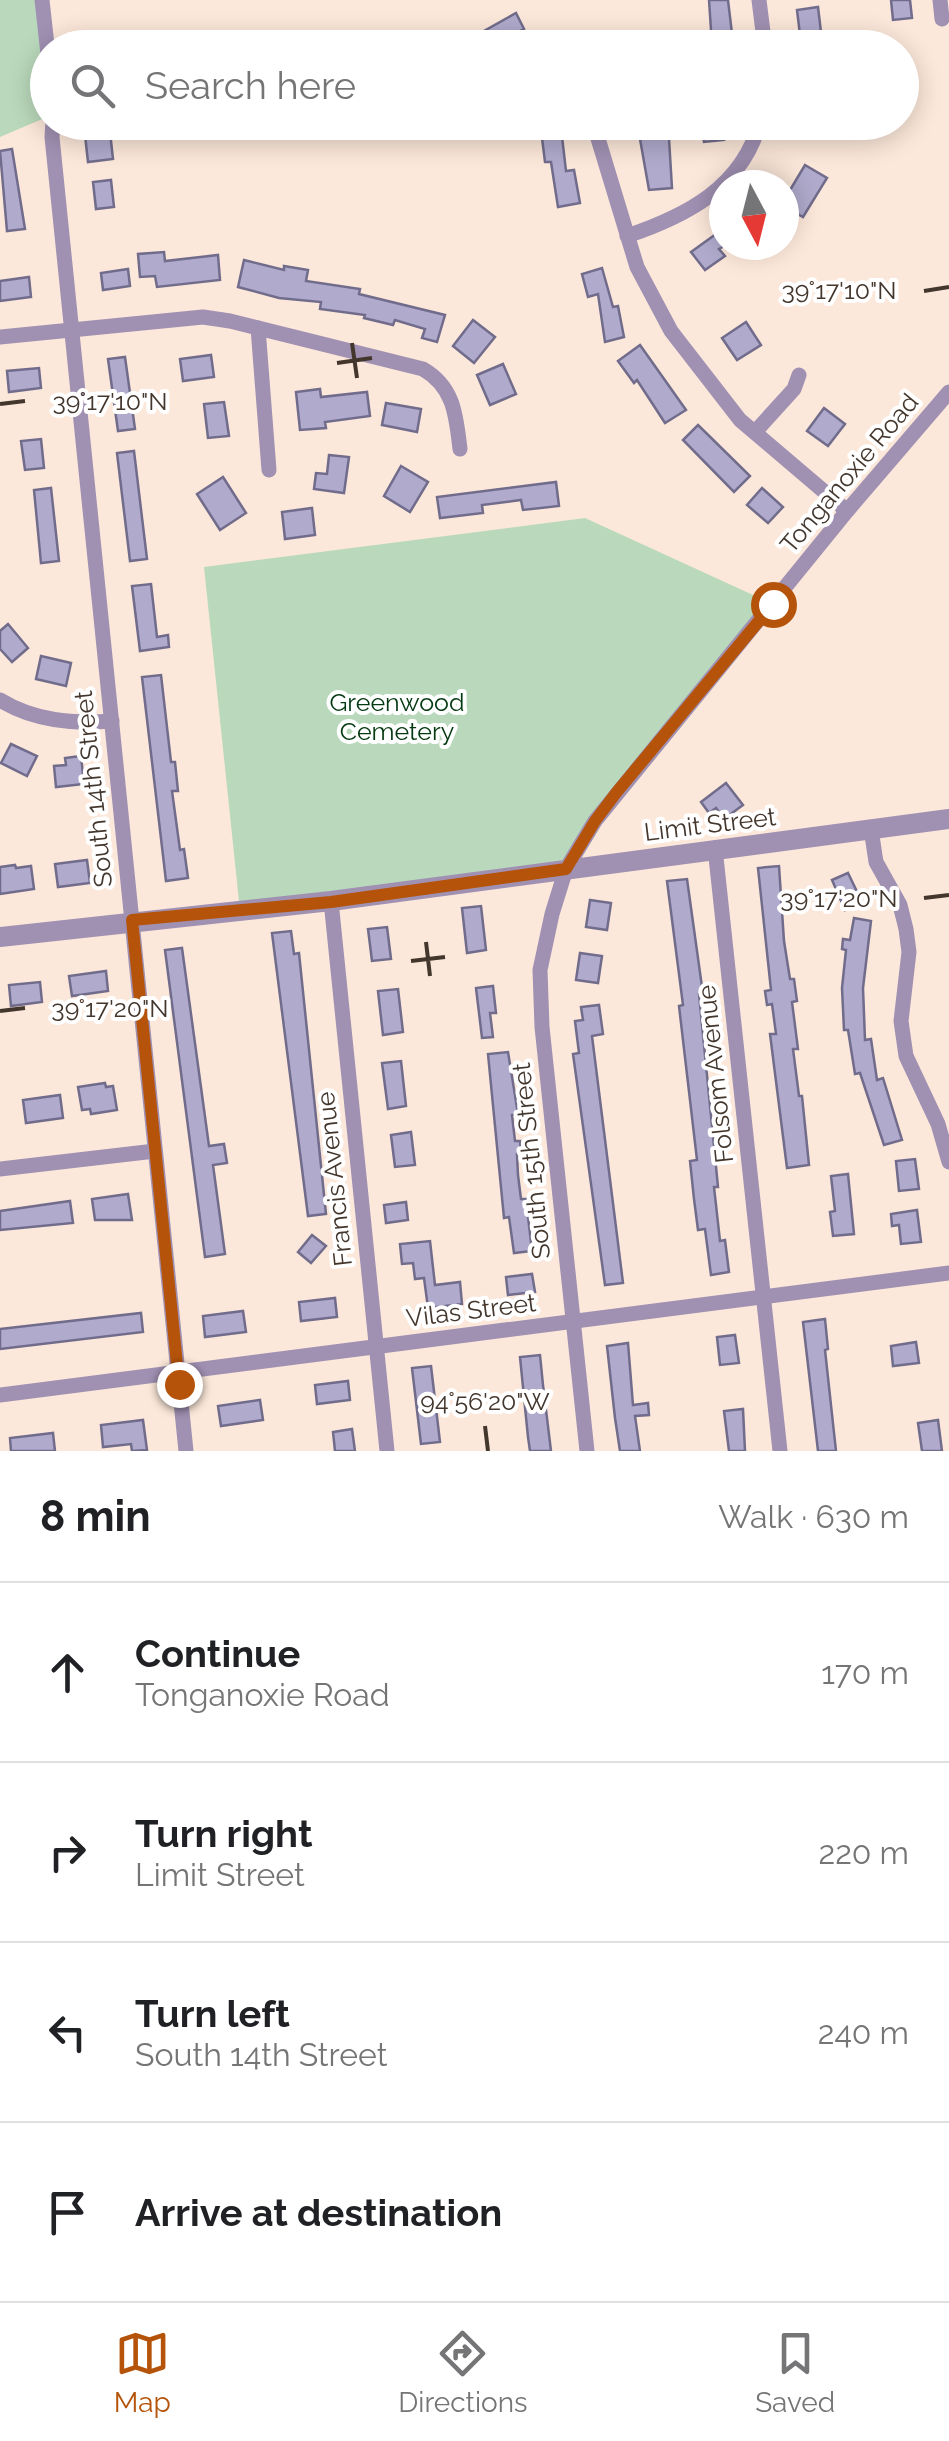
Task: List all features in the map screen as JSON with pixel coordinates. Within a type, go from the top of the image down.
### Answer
[{"type":"street","points":[[42,0],[45,30]]},
{"type":"street","points":[[759,0],[763,30]]},
{"type":"street","points":[[940,0],[942,19]]},
{"type":"street","name":"South 14th Street","points":[[52,140],[186,1451]]},
{"type":"street","points":[[598,140],[637,268],[670,332],[740,420],[847,511]]},
{"type":"street","points":[[627,236],[664,223],[718,192],[739,167],[754,140]]},
{"type":"street","points":[[0,337],[203,317],[258,328],[423,369],[435,376],[452,398],[460,449]]},
{"type":"street","points":[[258,328],[269,470]]},
{"type":"street","points":[[755,432],[794,389],[799,375]]},
{"type":"street","name":"Tonganoxie Road","points":[[566,869],[616,793],[949,392]]},
{"type":"street","points":[[0,700],[44,718],[80,724],[112,721]]},
{"type":"street","name":"Limit Street","points":[[0,937],[132,920],[331,902],[949,819]]},
{"type":"street","points":[[871,829],[876,862],[900,905],[906,929],[909,952],[901,1021],[906,1056],[943,1122],[949,1162]]},
{"type":"street","name":"Folsom Avenue","points":[[716,848],[780,1451]]},
{"type":"street","name":"South 15th Street","points":[[566,869],[540,970],[542,1027],[587,1451]]},
{"type":"street","name":"Francis Avenue","points":[[331,902],[388,1451]]},
{"type":"street","points":[[0,1169],[155,1151]]},
{"type":"street","name":"Vilas Street","points":[[0,1395],[949,1272]]},
{"type":"green space","points":[[0,0],[38,0],[42,30],[30,30],[30,124],[0,137]]},
{"type":"green space","name":"Greenwood Cemetery","points":[[585,518],[773,604],[566,869],[240,911],[204,567]]},
{"type":"building","points":[[709,0],[728,0],[732,30],[711,30]]},
{"type":"building","points":[[891,0],[910,0],[912,18],[893,20]]},
{"type":"building","points":[[818,7],[821,30],[799,30],[797,10]]},
{"type":"building","points":[[516,13],[524,29],[522,30],[486,30]]},
{"type":"building","points":[[86,140],[111,140],[113,159],[88,162]]},
{"type":"building","points":[[542,140],[562,140],[566,171],[574,170],[580,203],[558,207],[551,162],[545,162]]},
{"type":"building","points":[[640,140],[669,140],[672,188],[649,190]]},
{"type":"building","points":[[12,149],[25,229],[7,231],[0,151]]},
{"type":"building","points":[[805,165],[827,178],[803,217],[799,215],[799,175]]},
{"type":"building","points":[[111,180],[114,207],[96,209],[93,182]]},
{"type":"building","points":[[709,239],[709,260],[719,260],[705,270],[691,252]]},
{"type":"building","points":[[164,252],[165,261],[218,255],[220,280],[157,287],[155,276],[140,277],[138,254]]},
{"type":"building","points":[[244,260],[284,270],[284,266],[308,270],[306,281],[360,289],[359,294],[445,315],[437,342],[422,338],[425,329],[395,320],[393,325],[364,318],[365,315],[320,309],[321,302],[279,298],[238,287]]},
{"type":"building","points":[[602,268],[613,307],[618,306],[624,337],[605,342],[598,294],[588,297],[582,274]]},
{"type":"building","points":[[128,269],[130,286],[103,290],[101,273]]},
{"type":"building","points":[[29,277],[31,297],[0,301],[0,281]]},
{"type":"building","points":[[473,320],[495,337],[474,363],[453,346]]},
{"type":"building","points":[[746,322],[761,345],[737,360],[722,338]]},
{"type":"building","points":[[640,345],[686,410],[665,423],[637,380],[634,383],[618,361]]},
{"type":"building","points":[[211,355],[214,377],[183,381],[180,359]]},
{"type":"building","points":[[125,357],[135,429],[118,431],[108,359]]},
{"type":"building","points":[[503,364],[516,394],[490,405],[477,375]]},
{"type":"building","points":[[39,368],[41,388],[9,392],[7,371]]},
{"type":"building","points":[[320,389],[321,397],[367,392],[370,416],[325,422],[326,428],[300,430],[296,392]]},
{"type":"building","points":[[224,402],[229,436],[208,438],[204,404]]},
{"type":"building","points":[[386,403],[421,409],[417,432],[382,425]]},
{"type":"building","points":[[824,408],[845,424],[828,446],[807,431]]},
{"type":"building","points":[[698,425],[750,476],[734,492],[683,440]]},
{"type":"building","points":[[41,439],[44,468],[25,470],[21,441]]},
{"type":"building","points":[[134,451],[147,559],[130,561],[117,453]]},
{"type":"building","points":[[329,455],[349,457],[344,493],[314,489],[316,473],[327,474]]},
{"type":"building","points":[[401,466],[428,482],[410,512],[384,496]]},
{"type":"building","points":[[223,477],[246,513],[220,530],[197,494]]},
{"type":"building","points":[[556,482],[559,506],[523,510],[521,500],[482,505],[483,513],[440,518],[437,497]]},
{"type":"building","points":[[51,488],[59,561],[41,563],[34,490]]},
{"type":"building","points":[[762,488],[783,507],[768,523],[747,505]]},
{"type":"building","points":[[312,508],[315,535],[285,539],[282,512]]},
{"type":"building","points":[[151,584],[157,637],[168,635],[169,647],[140,651],[132,586]]},
{"type":"building","points":[[8,624],[28,648],[12,662],[0,649],[0,631]]},
{"type":"building","points":[[41,656],[71,663],[66,686],[36,679]]},
{"type":"building","points":[[161,675],[178,791],[172,791],[188,878],[166,881],[142,677]]},
{"type":"building","points":[[11,744],[37,756],[27,776],[1,763]]},
{"type":"building","points":[[81,756],[84,784],[56,787],[54,766],[66,765],[65,758]]},
{"type":"building","points":[[726,783],[743,805],[724,819],[716,808],[709,813],[701,802]]},
{"type":"building","points":[[87,860],[90,883],[58,887],[55,864]]},
{"type":"building","points":[[31,866],[34,889],[0,894],[0,867]]},
{"type":"building","points":[[779,866],[784,941],[797,1001],[792,1002],[798,1049],[793,1049],[809,1165],[787,1168],[770,1034],[776,1034],[772,1004],[767,1005],[765,991],[771,990],[758,868]]},
{"type":"building","points":[[848,873],[862,902],[845,910],[832,880]]},
{"type":"building","points":[[687,879],[703,994],[699,994],[718,1187],[714,1187],[720,1241],[725,1240],[729,1272],[711,1275],[705,1229],[698,1230],[694,1199],[690,1161],[697,1160],[667,881]]},
{"type":"building","points":[[590,900],[611,903],[607,930],[586,927]]},
{"type":"building","points":[[481,906],[486,950],[467,953],[462,908]]},
{"type":"building","points":[[854,918],[871,921],[863,988],[865,1040],[871,1039],[877,1080],[883,1078],[902,1140],[884,1145],[860,1073],[855,1074],[848,1030],[844,1030],[842,988],[846,950],[842,949],[843,939],[850,940]]},
{"type":"building","points":[[387,927],[391,959],[372,961],[368,929]]},
{"type":"building","points":[[291,931],[294,954],[299,953],[326,1214],[308,1216],[272,933]]},
{"type":"building","points":[[182,948],[209,1146],[224,1144],[227,1163],[213,1165],[225,1254],[205,1257],[165,950]]},
{"type":"building","points":[[580,953],[602,956],[598,983],[576,980]]},
{"type":"building","points":[[106,971],[108,991],[72,996],[69,976]]},
{"type":"building","points":[[40,982],[42,1002],[11,1006],[9,985]]},
{"type":"building","points":[[493,986],[493,1037],[482,1038],[476,988]]},
{"type":"building","points":[[398,989],[403,1032],[383,1035],[378,991]]},
{"type":"building","points":[[599,1005],[603,1034],[592,1036],[623,1283],[605,1285],[573,1054],[579,1053],[575,1021],[583,1020],[581,1007]]},
{"type":"building","points":[[508,1052],[518,1114],[512,1115],[515,1141],[520,1141],[518,1175],[521,1199],[526,1199],[532,1251],[514,1253],[509,1217],[504,1218],[488,1054]]},
{"type":"building","points":[[401,1061],[406,1106],[388,1109],[382,1063]]},
{"type":"building","points":[[105,1083],[106,1087],[113,1086],[117,1110],[91,1114],[90,1109],[82,1110],[78,1087]]},
{"type":"building","points":[[60,1095],[63,1118],[26,1123],[23,1100]]},
{"type":"building","points":[[411,1132],[415,1165],[395,1167],[391,1135]]},
{"type":"building","points":[[915,1159],[919,1189],[899,1191],[896,1161]]},
{"type":"building","points":[[848,1174],[854,1234],[833,1236],[831,1176]]},
{"type":"building","points":[[128,1194],[132,1220],[95,1220],[92,1199]]},
{"type":"building","points":[[70,1201],[73,1223],[0,1230],[0,1211]]},
{"type":"building","points":[[406,1202],[408,1220],[386,1223],[384,1205]]},
{"type":"building","points":[[917,1210],[921,1242],[901,1244],[899,1225],[892,1226],[891,1214]]},
{"type":"building","points":[[312,1235],[326,1246],[311,1263],[298,1252]]},
{"type":"building","points":[[430,1241],[435,1285],[460,1282],[462,1304],[428,1308],[424,1278],[415,1279],[413,1263],[402,1264],[400,1244]]},
{"type":"building","points":[[532,1274],[535,1292],[508,1295],[506,1277]]},
{"type":"building","points":[[335,1298],[337,1317],[301,1321],[299,1302]]},
{"type":"building","points":[[243,1311],[246,1332],[205,1337],[203,1316]]},
{"type":"building","points":[[141,1313],[143,1332],[0,1349],[0,1329]]},
{"type":"building","points":[[825,1319],[836,1451],[818,1451],[803,1322]]},
{"type":"building","points":[[735,1335],[739,1363],[720,1365],[717,1337]]},
{"type":"building","points":[[916,1342],[919,1363],[893,1366],[891,1346]]},
{"type":"building","points":[[628,1343],[633,1405],[648,1403],[649,1415],[635,1416],[640,1451],[620,1451],[607,1346]]},
{"type":"building","points":[[540,1355],[551,1451],[530,1451],[528,1437],[520,1357]]},
{"type":"building","points":[[431,1366],[440,1442],[421,1444],[412,1368]]},
{"type":"building","points":[[348,1381],[350,1400],[317,1404],[315,1385]]},
{"type":"building","points":[[260,1400],[263,1420],[221,1426],[218,1406]]},
{"type":"building","points":[[743,1409],[745,1451],[729,1451],[724,1411]]},
{"type":"building","points":[[143,1420],[147,1450],[132,1451],[131,1444],[103,1447],[101,1425]]},
{"type":"building","points":[[938,1420],[942,1451],[922,1451],[918,1423]]},
{"type":"building","points":[[352,1429],[355,1451],[335,1451],[333,1432]]},
{"type":"building","points":[[53,1433],[55,1451],[11,1451],[10,1438]]},
{"type":"route","points":[[179,1384],[132,920],[331,902],[566,869],[616,793],[773,604]]}]
